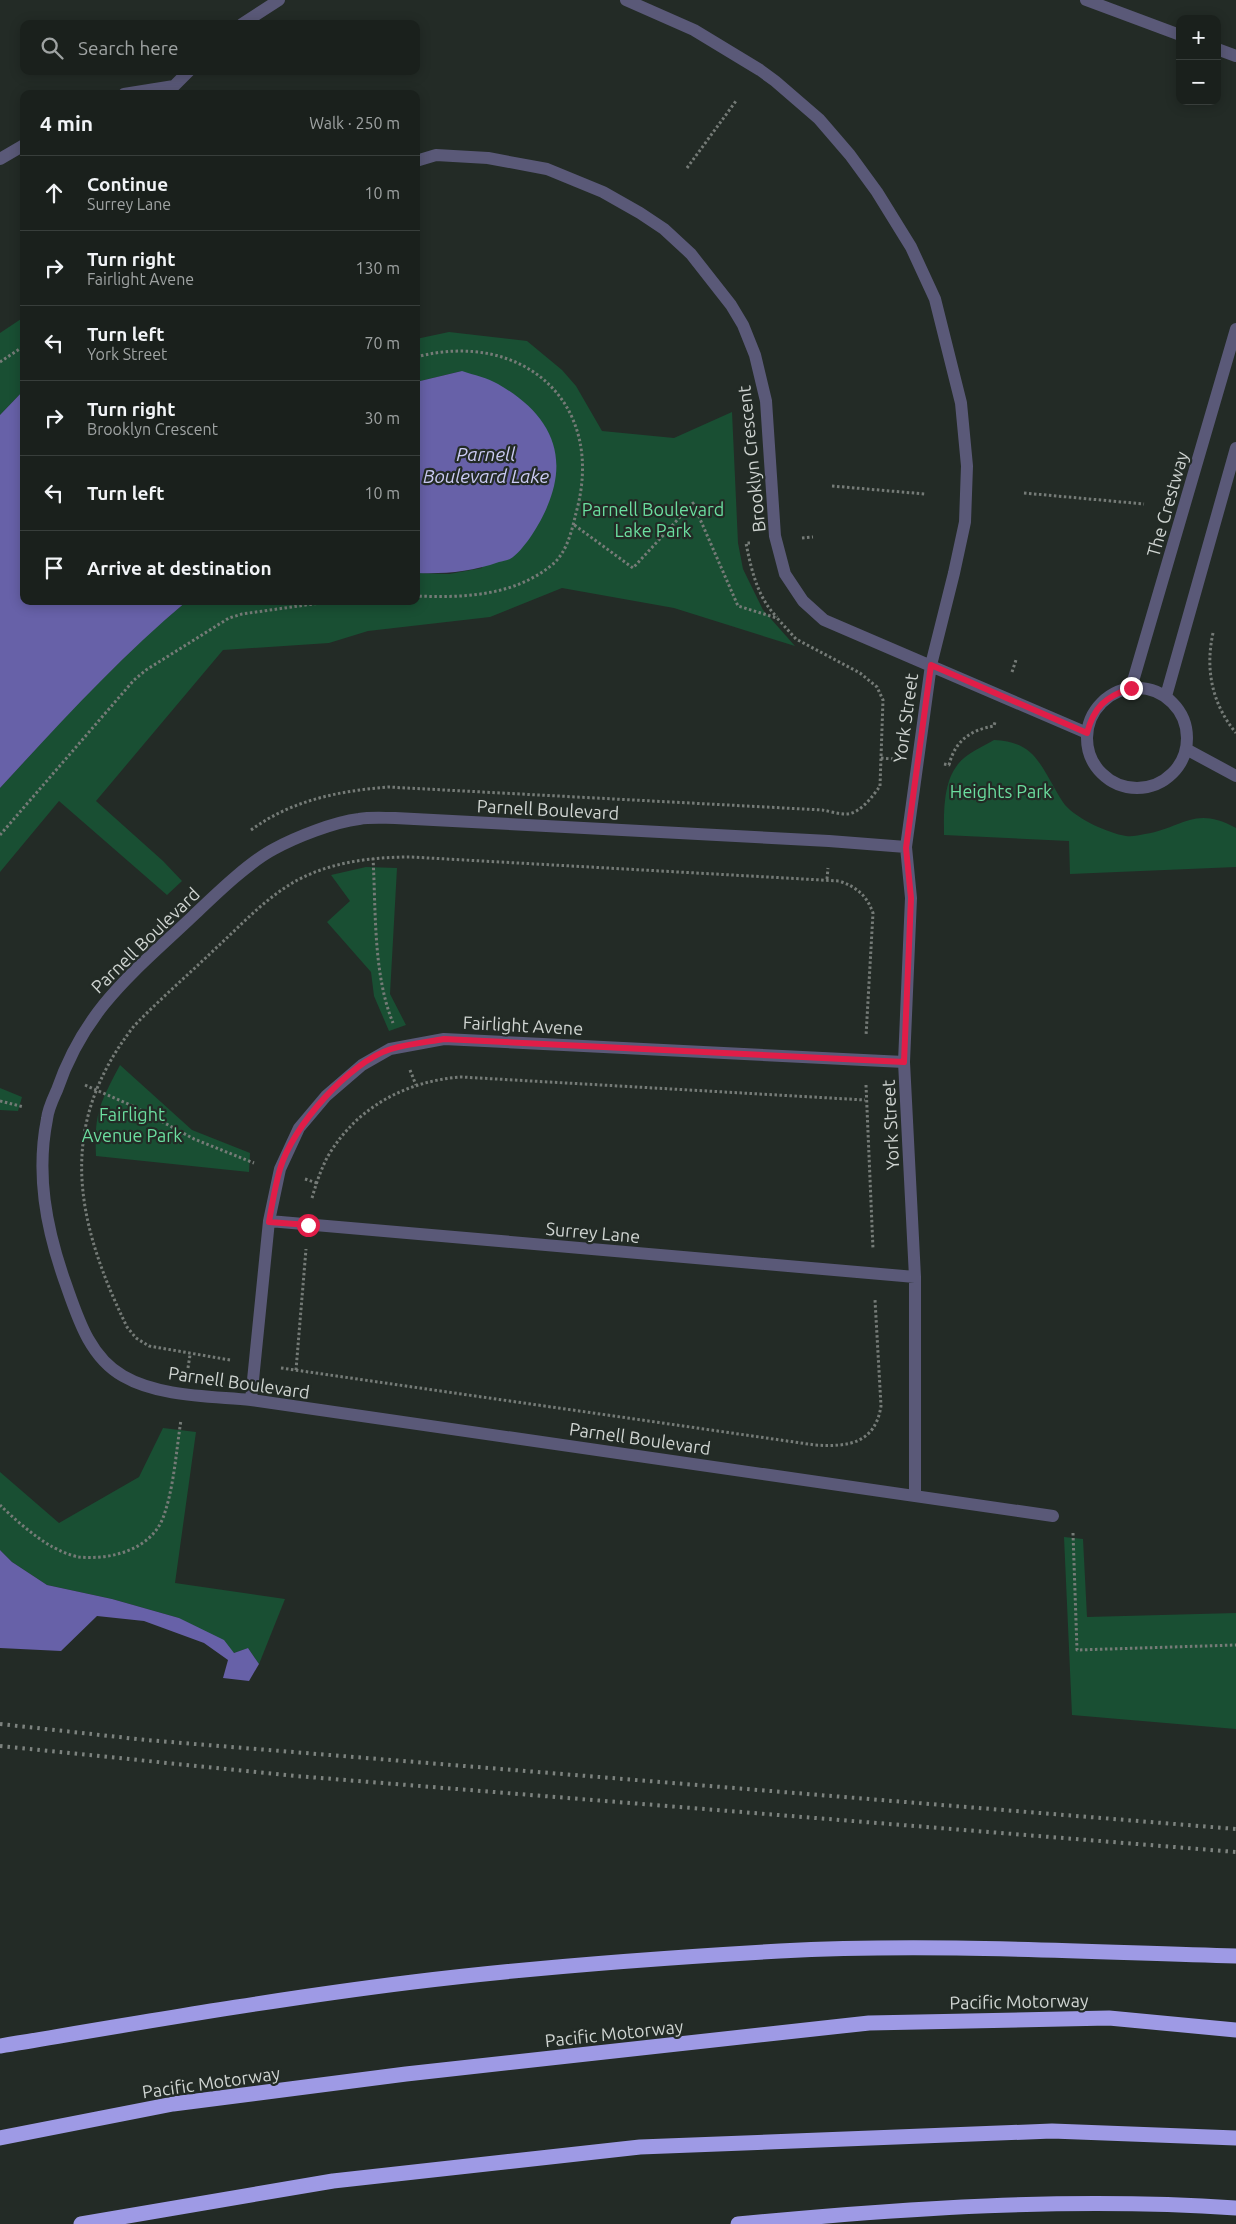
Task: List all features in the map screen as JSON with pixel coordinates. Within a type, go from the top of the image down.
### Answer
[{"type":"highway","points":[[0,2046],[280,2000],[416,1982],[586,1965],[783,1951],[924,1948],[1236,1956]]},
{"type":"highway","name":"Pacific Motorway","points":[[0,2138],[173,2104],[406,2074],[869,2023],[1108,2018],[1236,2030]]},
{"type":"highway","points":[[81,2224],[333,2181],[640,2147],[1052,2131],[1236,2138]]},
{"type":"highway","points":[[738,2224],[847,2213],[1075,2202],[1236,2208]]},
{"type":"street","points":[[248,20],[279,0]]},
{"type":"street","name":"York Street","points":[[626,0],[694,30],[733,52],[776,81],[819,119],[850,155],[877,192],[911,247],[935,299],[961,403],[966,466],[965,522],[931,665],[906,848],[911,898],[904,1062],[915,1277],[915,1496]]},
{"type":"street","points":[[1086,0],[1176,34]]},
{"type":"street","points":[[1221,50],[1236,56]]},
{"type":"street","points":[[178,90],[187,75]]},
{"type":"street","points":[[0,159],[20,147]]},
{"type":"street","name":"Brooklyn Crescent","points":[[420,160],[436,155],[488,158],[547,168],[603,192],[664,229],[691,254],[731,305],[755,355],[766,401],[775,536],[785,574],[803,601],[824,620],[1087,733]]},
{"type":"street","name":"The Crestway","points":[[1131,688],[1236,329]]},
{"type":"street","points":[[1166,696],[1236,448]]},
{"type":"street","points":[[1131,688],[1148,688],[1166,696],[1180,710],[1187,729],[1186,749],[1180,765],[1169,777],[1154,785],[1137,788],[1121,786],[1106,778],[1095,765],[1089,750],[1087,733],[1092,717],[1102,703],[1115,693],[1131,688]]},
{"type":"street","points":[[1186,749],[1236,776]]},
{"type":"street","name":"Parnell Boulevard","points":[[906,848],[829,841],[705,836],[395,818],[358,819],[313,832],[272,850],[240,875],[136,968],[108,998],[84,1029],[66,1064],[47,1117],[42,1160],[43,1200],[56,1254],[77,1316],[96,1354],[123,1376],[162,1391],[251,1400],[1053,1516]]},
{"type":"street","name":"Fairlight Avene","points":[[251,1400],[269,1222],[280,1169],[299,1128],[326,1096],[362,1064],[390,1049],[444,1039],[904,1062]]},
{"type":"street","name":"Surrey Lane","points":[[269,1222],[915,1277]]},
{"type":"path","points":[[687,168],[736,101]]},
{"type":"path","points":[[0,362],[20,349]]},
{"type":"path","points":[[420,356],[436,352],[472,350],[504,356],[533,371],[551,384],[568,411],[580,435],[582,463],[580,500],[563,552],[554,563],[519,583],[493,593],[457,598],[420,596]]},
{"type":"path","points":[[832,486],[925,494]]},
{"type":"path","points":[[1024,493],[1144,504]]},
{"type":"path","points":[[246,834],[261,823],[294,805],[353,790],[388,787],[822,810],[848,814],[862,807],[880,786],[883,700],[877,687],[860,673],[813,650],[796,639],[777,618],[738,606],[693,503],[633,568],[573,524]]},
{"type":"path","points":[[0,835],[134,680],[146,670],[229,618],[242,614],[306,605]]},
{"type":"path","points":[[1215,625],[1210,648],[1210,670],[1213,690],[1219,706],[1236,733]]},
{"type":"path","points":[[1011,675],[1016,660]]},
{"type":"path","points":[[936,763],[949,765],[956,746],[964,738],[973,731],[994,726],[996,720]]},
{"type":"path","points":[[238,1361],[149,1346],[136,1338],[127,1327],[91,1239],[81,1190],[85,1130],[96,1090],[119,1046],[134,1026],[260,907],[284,888],[304,877],[324,869],[373,858],[412,856],[827,879],[851,885],[869,902],[873,913],[866,1038]]},
{"type":"path","points":[[373,858],[380,975],[386,1007],[394,1028]]},
{"type":"path","points":[[296,1370],[312,1198],[328,1156],[361,1115],[376,1104],[424,1082],[461,1077],[865,1100]]},
{"type":"path","points":[[273,1367],[815,1445],[846,1445],[862,1439],[873,1430],[879,1418],[881,1406],[865,1100],[866,1077]]},
{"type":"path","points":[[78,1082],[137,1108],[194,1139],[256,1164]]},
{"type":"path","points":[[0,1505],[50,1545],[78,1557],[104,1556],[133,1550],[152,1536],[163,1518],[171,1485],[181,1419]]},
{"type":"path","points":[[1053,1516],[1073,1519],[1077,1650],[1236,1645]]},
{"type":"green space","points":[[20,320],[20,394],[0,415],[0,333]]},
{"type":"green space","name":"Parnell Boulevard Lake Park","points":[[449,332],[527,341],[562,370],[576,386],[602,431],[674,438],[732,412],[738,543],[743,569],[763,610],[795,646],[674,608],[562,588],[490,617],[368,631],[329,643],[223,650],[96,801],[163,861],[182,881],[167,895],[59,801],[0,872],[0,788],[79,702],[147,635],[182,605],[420,605],[420,573],[449,574],[482,568],[462,371],[420,381],[420,338]]},
{"type":"green space","name":"Heights Park","points":[[994,740],[1007,741],[1025,748],[1044,769],[1062,801],[1070,810],[1093,825],[1111,832],[1126,836],[1136,836],[1199,818],[1222,821],[1236,828],[1236,867],[1070,874],[1069,841],[944,835],[946,791],[952,774],[963,759]]},
{"type":"green space","points":[[366,867],[397,868],[390,994],[406,1025],[389,1031],[374,996],[371,972],[327,922],[350,901],[331,875]]},
{"type":"green space","name":"Fairlight Avenue Park","points":[[120,1065],[192,1130],[250,1153],[249,1172],[96,1156],[97,1118],[103,1099]]},
{"type":"green space","points":[[0,1088],[22,1097],[18,1111],[0,1110]]},
{"type":"green space","points":[[163,1428],[196,1432],[175,1583],[285,1599],[259,1664],[248,1648],[234,1653],[179,1618],[112,1599],[47,1585],[12,1562],[0,1550],[0,1472],[59,1523],[139,1477]]},
{"type":"green space","points":[[1064,1537],[1083,1539],[1087,1617],[1236,1613],[1236,1729],[1072,1715]]},
{"type":"water","name":"Parnell Boulevard Lake","points":[[462,371],[485,378],[498,384],[530,407],[550,435],[555,451],[554,487],[537,527],[528,541],[512,558],[468,570],[448,573],[420,573],[420,381]]},
{"type":"water","points":[[20,394],[20,605],[182,605],[114,668],[0,788],[0,415]]},
{"type":"water","points":[[0,1550],[12,1562],[47,1585],[112,1599],[179,1618],[224,1640],[234,1653],[248,1648],[259,1664],[249,1681],[223,1678],[228,1660],[204,1643],[144,1621],[97,1616],[61,1651],[0,1648]]},
{"type":"railway","points":[[0,1724],[146,1740],[1236,1829]]},
{"type":"railway","points":[[0,1746],[296,1776],[1236,1852]]},
{"type":"route","points":[[308,1225],[269,1222],[280,1169],[299,1128],[326,1096],[362,1064],[390,1049],[444,1039],[488,1040],[904,1062],[911,898],[906,848],[919,740],[931,665],[1087,733],[1092,717],[1102,703],[1115,693],[1131,688]]}]
